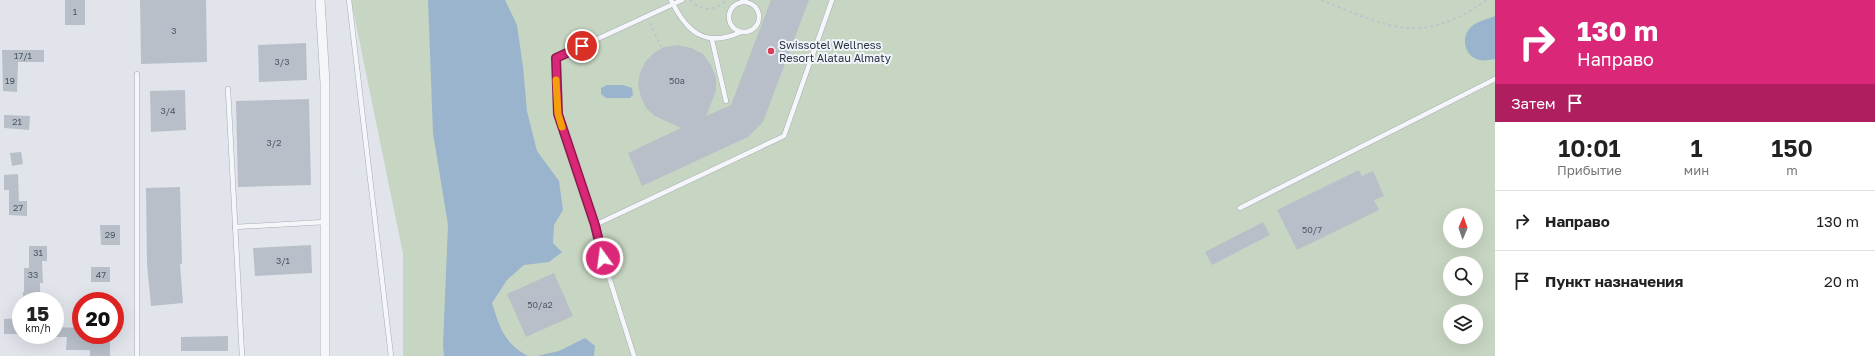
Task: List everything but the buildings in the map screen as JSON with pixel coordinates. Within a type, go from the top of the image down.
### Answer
[{"type":"street","points":[[320,0],[325,83],[324,356]]},
{"type":"lane","points":[[349,0],[391,356]]},
{"type":"lane","points":[[634,356],[603,258],[595,225],[558,114],[556,58],[647,16],[672,2],[682,0]]},
{"type":"lane","points":[[595,225],[784,136],[832,0]]},
{"type":"lane","points":[[672,2],[690,29],[712,40],[727,38],[741,32],[750,31],[757,24],[758,20],[757,11],[752,2],[734,6],[729,14],[730,24],[741,32]]},
{"type":"lane","points":[[712,40],[726,101]]},
{"type":"lane","points":[[137,74],[137,356]]},
{"type":"lane","points":[[1240,208],[1495,79]]},
{"type":"lane","points":[[228,89],[242,356]]},
{"type":"lane","points":[[235,227],[325,222]]},
{"type":"path","points":[[690,0],[699,7],[711,9],[722,5],[726,0]]},
{"type":"path","points":[[1320,0],[1378,23],[1410,29],[1428,28],[1450,22],[1469,13],[1487,0]]},
{"type":"path","points":[[647,16],[661,47]]},
{"type":"green space","points":[[351,0],[1495,0],[1495,356],[403,356],[403,254]]},
{"type":"water","points":[[428,0],[505,0],[517,25],[527,111],[537,151],[559,181],[563,210],[554,225],[553,243],[562,252],[549,262],[524,265],[507,280],[492,303],[504,334],[508,340],[513,346],[528,356],[444,356],[443,345],[448,225],[433,133]]},
{"type":"water","points":[[1495,16],[1495,59],[1479,60],[1474,58],[1467,50],[1465,45],[1468,30],[1477,23]]},
{"type":"water","points":[[607,85],[623,85],[632,88],[633,95],[630,98],[606,98],[601,94],[601,88]]},
{"type":"water","points":[[585,338],[595,346],[594,356],[537,356],[559,351]]},
{"type":"slow traffic","points":[[556,80],[558,114],[562,127]]},
{"type":"place","name":"Swissotel Wellness Resort Alatau Almaty","points":[[771,51]]},
{"type":"route","points":[[582,46],[556,58],[558,114],[595,225],[603,258]]}]
